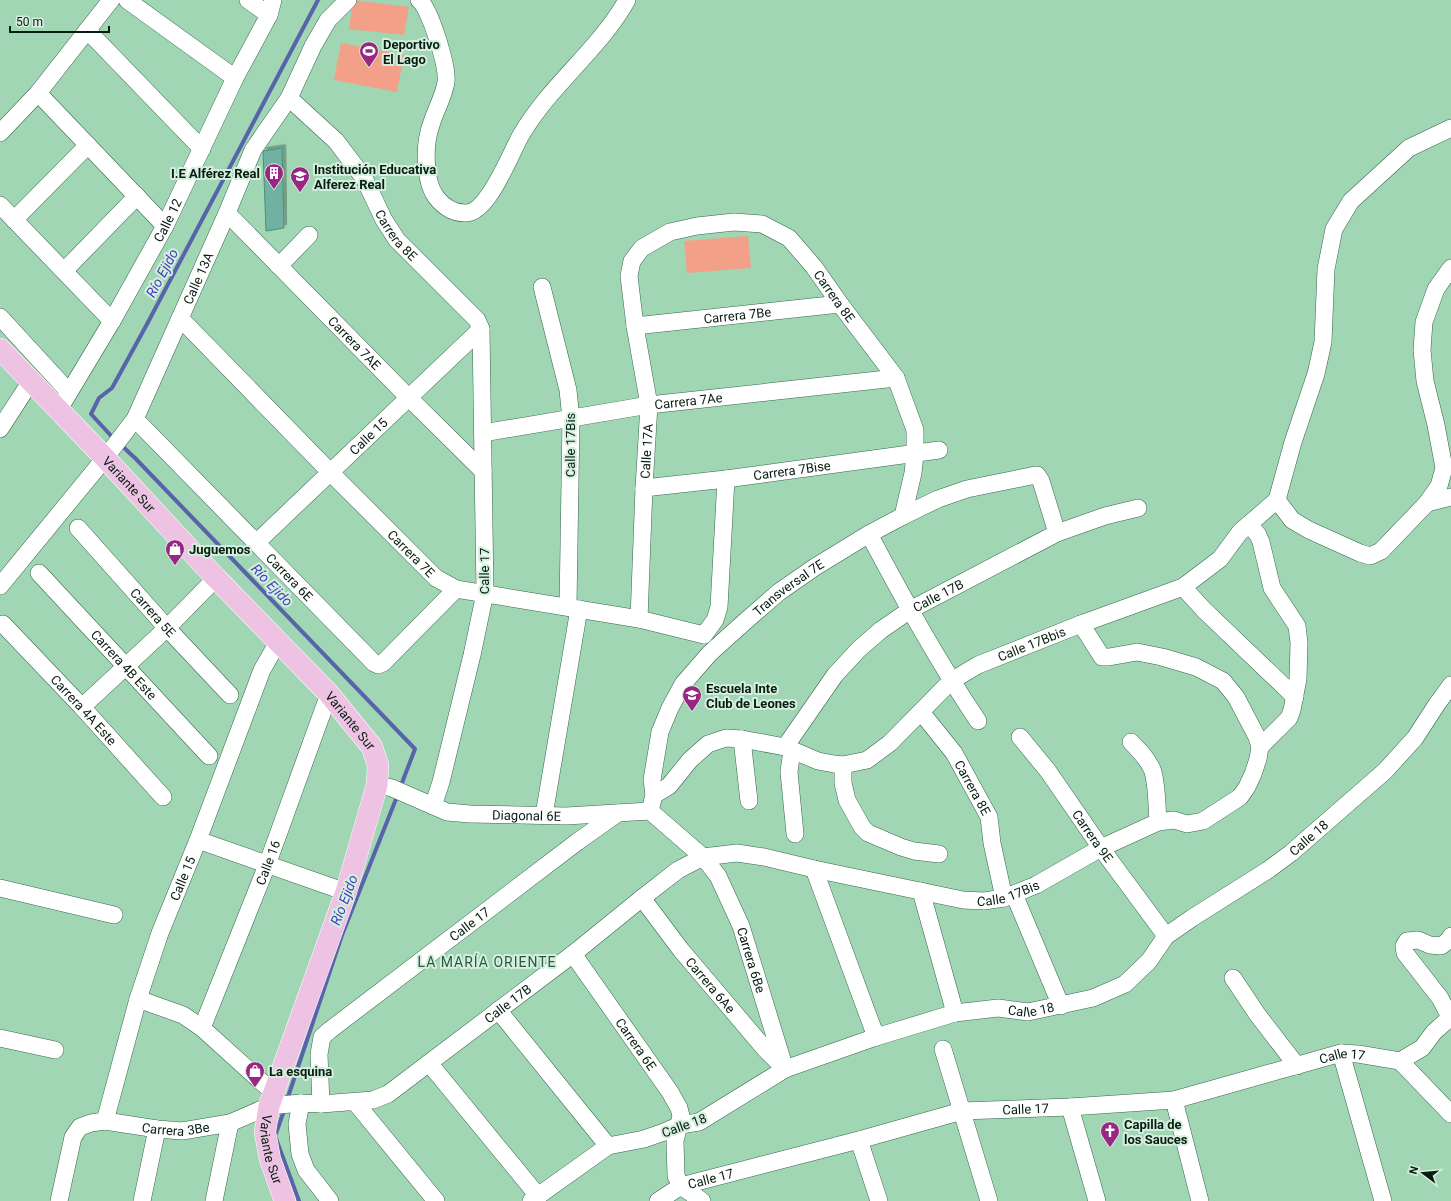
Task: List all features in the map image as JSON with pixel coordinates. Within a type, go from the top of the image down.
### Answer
[{"type":"main road","name":"Variante Sur","points":[[0,349],[58,411],[109,453],[216,578],[329,694],[372,747],[378,765],[392,790],[346,892],[272,1101],[265,1132],[270,1159],[283,1198]]},
{"type":"street","points":[[0,133],[38,93],[111,0]]},
{"type":"street","points":[[127,0],[235,78]]},
{"type":"street","points":[[248,0],[271,7]]},
{"type":"street","name":"Calle 13A","points":[[0,586],[135,419],[227,213],[253,150],[290,98],[313,46],[328,20],[348,0]]},
{"type":"street","points":[[419,0],[423,3],[432,25],[445,66],[446,81],[432,123],[425,152],[428,182],[433,193],[441,203],[448,208],[465,214],[472,212],[477,208],[493,190],[526,128],[544,103],[607,31],[627,0]]},
{"type":"street","name":"Calle 12","points":[[58,411],[112,321],[165,226],[235,78],[271,7]]},
{"type":"street","points":[[87,30],[202,148]]},
{"type":"street","points":[[38,93],[165,226]]},
{"type":"street","name":"Carrera 8E","points":[[290,98],[336,141],[364,178],[384,220],[397,240],[477,320],[482,329]]},
{"type":"street","points":[[1451,128],[1409,148],[1351,201],[1334,229],[1326,269],[1323,342],[1316,374],[1293,442],[1277,500],[1292,520],[1309,530],[1360,553],[1370,556],[1381,551],[1427,503],[1439,486],[1444,468],[1436,425],[1424,381],[1422,350],[1424,322],[1436,289],[1451,268]]},
{"type":"street","points":[[14,220],[88,145]]},
{"type":"street","points":[[64,271],[137,196]]},
{"type":"street","points":[[0,205],[112,321]]},
{"type":"street","name":"Carrera 7AE","points":[[227,213],[483,471]]},
{"type":"street","name":"Carrera 8E","points":[[632,261],[642,248],[670,232],[697,226],[734,222],[762,224],[789,238],[814,267],[896,378],[915,430],[913,474],[903,516]]},
{"type":"street","points":[[279,266],[308,235]]},
{"type":"street","name":"Calle 17A","points":[[632,261],[629,276],[635,326],[649,405],[639,619]]},
{"type":"street","name":"Calle 17Bis","points":[[542,287],[568,390],[571,419],[574,608],[544,815]]},
{"type":"street","name":"Carrera 7Be","points":[[635,326],[840,304]]},
{"type":"street","points":[[0,317],[69,392]]},
{"type":"street","name":"Carrera 7E","points":[[180,318],[436,578],[456,589],[639,619],[704,635]]},
{"type":"street","name":"Calle 15","points":[[256,543],[482,329]]},
{"type":"street","name":"Calle 17","points":[[433,806],[443,775],[485,594],[482,329]]},
{"type":"street","name":"Carrera 7Ae","points":[[483,433],[649,405],[896,378]]},
{"type":"street","points":[[0,429],[31,381]]},
{"type":"street","name":"Carrera 6E","points":[[135,419],[374,663],[378,665],[384,663],[456,589]]},
{"type":"street","name":"Carrera 7Bise","points":[[644,488],[726,479],[939,450]]},
{"type":"street","name":"Transversal 7E","points":[[652,803],[652,780],[660,732],[670,708],[683,684],[710,653],[779,592],[815,567],[869,534],[938,499],[967,489],[1038,475],[1057,533]]},
{"type":"street","points":[[710,653],[704,635],[715,620],[719,607],[726,479]]},
{"type":"street","points":[[1427,503],[1451,497]]},
{"type":"street","name":"Calle 17Bbis","points":[[652,803],[669,786],[690,760],[708,744],[726,738],[788,748],[818,761],[843,764],[867,760],[890,743],[951,681],[978,665],[1081,624],[1183,587],[1220,559],[1240,532],[1277,500]]},
{"type":"street","name":"Calle 17B","points":[[788,748],[835,675],[859,648],[881,630],[910,610],[1057,533],[1105,516],[1138,508]]},
{"type":"street","points":[[1081,624],[1102,657],[1109,658],[1137,652],[1144,653],[1196,667],[1223,681],[1236,697],[1260,747],[1289,718],[1296,697],[1299,643],[1297,626],[1272,588],[1261,542],[1258,535],[1249,524]]},
{"type":"street","name":"Carrera 5E","points":[[78,528],[167,628],[230,695]]},
{"type":"street","points":[[869,534],[910,610],[951,681],[978,721]]},
{"type":"street","name":"Carrera 4B Este","points":[[39,573],[209,756]]},
{"type":"street","points":[[82,707],[127,667],[216,578]]},
{"type":"street","points":[[1183,587],[1204,610],[1296,697]]},
{"type":"street","name":"Carrera 4A Este","points":[[3,624],[82,707],[163,797]]},
{"type":"street","name":"Calle 15","points":[[105,1121],[138,999],[160,933],[198,840],[262,670],[278,642]]},
{"type":"street","name":"Calle 18","points":[[534,1198],[608,1146],[644,1139],[664,1132],[678,1133],[699,1122],[785,1069],[876,1037],[955,1013],[998,1008],[1028,1012],[1094,998],[1125,984],[1149,961],[1166,936],[1268,870],[1291,853],[1385,771],[1415,738],[1451,685]]},
{"type":"street","name":"Calle 16","points":[[202,1028],[267,865],[329,694]]},
{"type":"street","name":"Carrera 8E","points":[[920,712],[954,753],[973,784],[989,817],[992,843],[1009,896],[1061,1006]]},
{"type":"street","name":"Carrera 9E","points":[[1020,736],[1048,771],[1101,848],[1166,936]]},
{"type":"street","points":[[742,740],[749,801]]},
{"type":"street","points":[[1131,742],[1142,752],[1152,770],[1156,794],[1158,822]]},
{"type":"street","name":"Calle 17Bis","points":[[703,857],[737,853],[764,857],[963,900],[984,900],[1009,896],[1036,885],[1101,848],[1158,822],[1174,820],[1187,824],[1203,821],[1240,797],[1254,774],[1260,747]]},
{"type":"street","points":[[788,748],[795,834]]},
{"type":"street","points":[[843,764],[843,783],[847,800],[862,827],[868,833],[914,851],[939,854]]},
{"type":"street","name":"Diagonal 6E","points":[[392,790],[447,812],[470,814],[566,816],[618,813],[652,803]]},
{"type":"street","name":"Carrera 6Be","points":[[652,803],[703,857],[718,876],[741,926],[785,1069]]},
{"type":"street","name":"Calle 17","points":[[321,1104],[319,1054],[322,1037],[577,842],[618,813]]},
{"type":"street","points":[[566,816],[577,842]]},
{"type":"street","points":[[198,840],[346,892]]},
{"type":"street","name":"Calle 17B","points":[[272,1101],[298,1104],[355,1102],[373,1100],[388,1094],[573,954],[678,870],[703,857]]},
{"type":"street","points":[[814,869],[876,1037]]},
{"type":"street","points":[[0,888],[114,915]]},
{"type":"street","points":[[921,891],[955,1013]]},
{"type":"street","name":"Carrera 6Ae","points":[[642,898],[681,950],[765,1049],[785,1069]]},
{"type":"street","points":[[1451,936],[1449,940],[1441,946],[1430,945],[1418,940],[1407,941],[1404,946],[1405,953],[1440,998],[1450,1017],[1434,1032],[1422,1048],[1400,1061],[1451,1114]]},
{"type":"street","name":"Carrera 6E","points":[[573,954],[670,1092],[679,1108],[681,1116],[678,1133],[679,1181]]},
{"type":"street","points":[[1233,978],[1257,1014],[1297,1066]]},
{"type":"street","points":[[138,999],[183,1015],[202,1028],[272,1101]]},
{"type":"street","points":[[498,1010],[608,1146]]},
{"type":"street","points":[[0,1038],[54,1050]]},
{"type":"street","points":[[943,1048],[989,1201]]},
{"type":"street","points":[[1341,1053],[1383,1201]]},
{"type":"street","name":"Calle 17","points":[[658,1201],[679,1181],[859,1140],[962,1111],[1174,1100],[1341,1053],[1358,1054],[1400,1061]]},
{"type":"street","points":[[429,1063],[534,1198]]},
{"type":"street","points":[[1174,1100],[1200,1201]]},
{"type":"street","name":"Carrera 3Be","points":[[59,1201],[73,1137],[80,1126],[105,1121],[157,1129],[182,1131],[230,1122],[272,1101]]},
{"type":"street","points":[[355,1102],[436,1201]]},
{"type":"street","points":[[298,1104],[297,1124],[300,1154],[306,1170],[330,1201]]},
{"type":"street","points":[[1070,1106],[1097,1201]]},
{"type":"street","points":[[214,1201],[230,1122]]},
{"type":"street","points":[[142,1201],[157,1129]]},
{"type":"street","points":[[859,1140],[879,1201]]},
{"type":"street","points":[[679,1181],[702,1201]]},
{"type":"shaded area","name":"Deportivo El Lago","points":[[353,0],[409,7],[404,35],[349,29]]},
{"type":"shaded area","name":"Deportivo El Lago","points":[[341,43],[404,55],[397,92],[334,80]]},
{"type":"shaded area","points":[[748,236],[751,268],[687,273],[684,241]]},
{"type":"building","name":"I.E Alférez Real","points":[[282,148],[284,228],[266,231],[263,151]]},
{"type":"waterway","name":"Río Ejido","points":[[114,439],[91,414],[99,398],[112,388],[146,326],[318,0]]},
{"type":"waterway","name":"Río Ejido","points":[[121,445],[415,749],[400,788]]},
{"type":"waterway","name":"Río Ejido","points":[[287,1100],[342,935],[398,794]]},
{"type":"waterway","name":"Río Ejido","points":[[285,1108],[275,1136],[299,1201]]},
{"type":"place","name":"Deportivo El Lago","points":[[369,68]]},
{"type":"place","name":"I.E Alférez Real","points":[[274,190]]},
{"type":"place","name":"Institución Educativa Alferez Real","points":[[300,193]]},
{"type":"place","name":"Juguemos","points":[[175,566]]},
{"type":"place","name":"Escuela Inte Club de Leones","points":[[692,712]]},
{"type":"place","name":"La esquina","points":[[255,1088]]},
{"type":"place","name":"Capilla de los Sauces","points":[[1110,1148]]},
{"type":"district","name":"LA MARÍA ORIENTE","points":[[487,962]]}]
